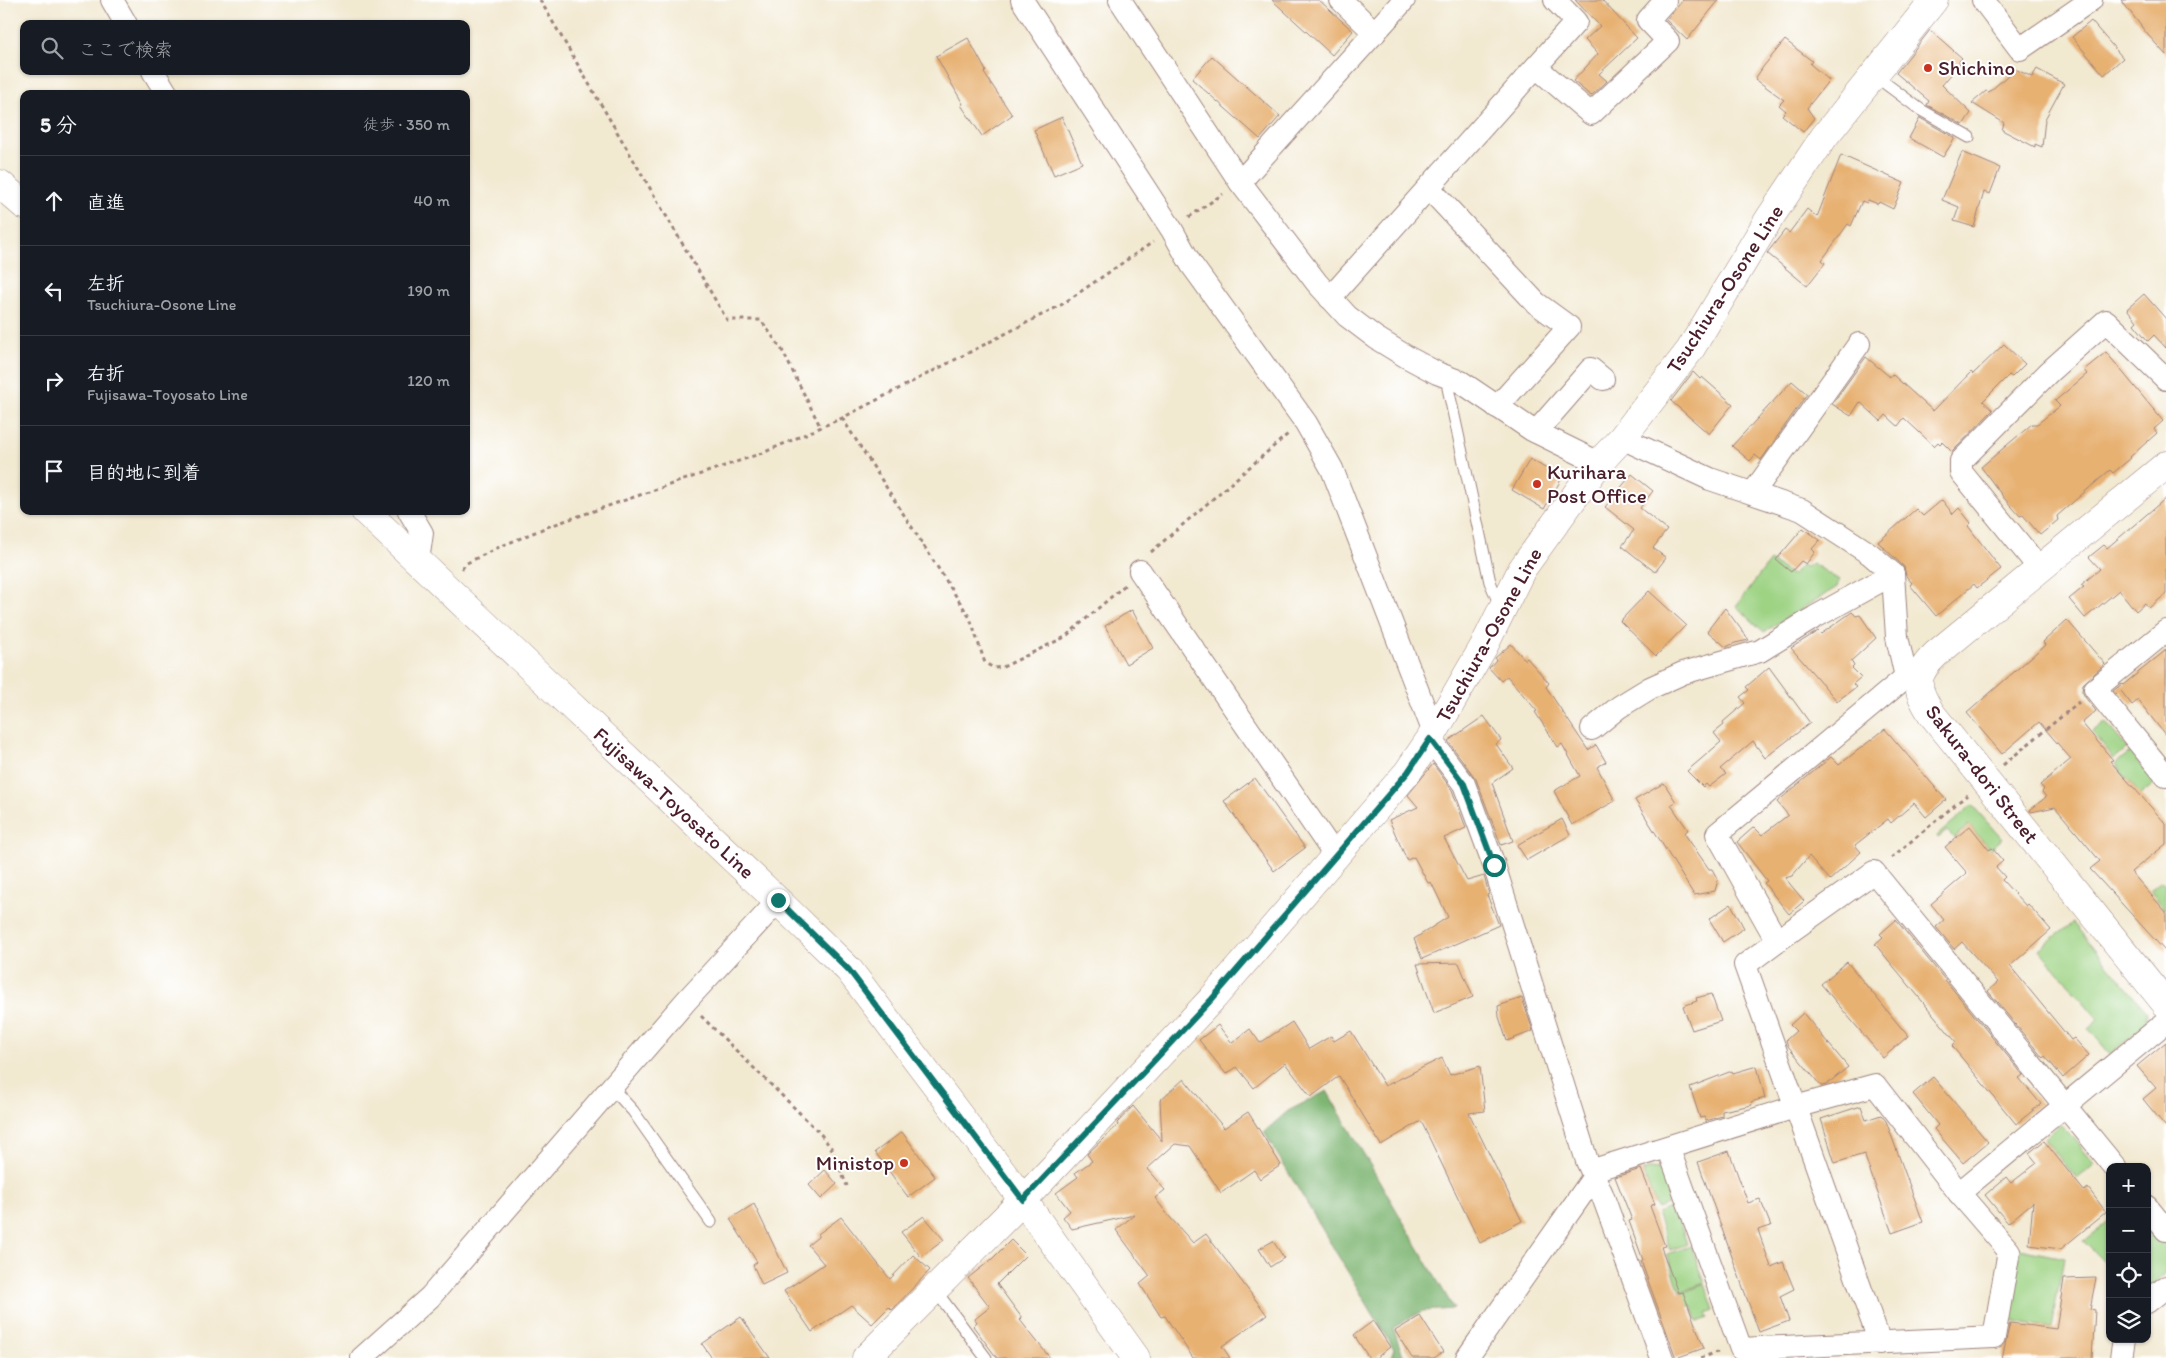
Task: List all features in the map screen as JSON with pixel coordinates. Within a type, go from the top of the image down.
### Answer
[{"type":"main road","name":"Tsuchiura-Osone Line","points":[[866,1358],[1023,1200],[1212,999],[1408,772],[1432,736],[1484,646],[1522,569],[1599,462],[1622,438],[1690,350],[1769,219],[1824,136],[1934,0]]},
{"type":"main road","points":[[0,184],[20,202]]},
{"type":"main road","name":"Sakura-dori Street","points":[[2166,465],[1936,654],[1913,677],[1931,713],[2166,1004]]},
{"type":"main road","name":"Fujisawa-Toyosato Line","points":[[369,515],[778,900],[849,970],[1023,1200],[1136,1358]]},
{"type":"street","points":[[112,0],[124,20]]},
{"type":"street","points":[[1022,0],[1172,230],[1190,264],[1306,423],[1332,468],[1432,736],[1464,784],[1494,865],[1560,1079],[1593,1176],[1602,1194],[1662,1358]]},
{"type":"street","points":[[1120,0],[1240,182],[1330,298],[1347,316],[1376,338],[1407,357],[1461,382],[1536,432],[1599,462]]},
{"type":"street","points":[[1341,0],[1374,33]]},
{"type":"street","points":[[1240,182],[1404,0]]},
{"type":"street","points":[[1330,298],[1576,22],[1555,0]]},
{"type":"street","points":[[1536,67],[1591,114],[1668,41],[1648,20],[1665,0]]},
{"type":"street","points":[[1983,0],[2020,49],[2091,0]]},
{"type":"street","points":[[155,75],[164,90]]},
{"type":"street","points":[[1429,188],[1536,302],[1569,326],[1497,407]]},
{"type":"street","points":[[2040,569],[1961,472],[1961,461],[2049,372],[2106,320],[2166,379]]},
{"type":"street","points":[[1753,494],[1859,344]]},
{"type":"street","points":[[1536,432],[1591,369],[1603,379]]},
{"type":"street","points":[[1622,438],[1710,479],[1802,510],[1870,554],[1893,574],[1897,637],[1913,677],[1717,834],[1777,941]]},
{"type":"street","points":[[411,515],[422,533],[418,561]]},
{"type":"street","points":[[1140,571],[1336,857]]},
{"type":"street","points":[[1592,729],[1619,707],[1650,688],[1683,674],[1760,651],[1893,574]]},
{"type":"street","points":[[2166,631],[2095,689],[2166,776]]},
{"type":"street","points":[[1880,1343],[1745,965],[1874,872],[2112,1163]]},
{"type":"street","points":[[362,1358],[430,1297],[686,1001],[778,900]]},
{"type":"street","points":[[1959,1193],[2166,1022]]},
{"type":"street","points":[[1467,1358],[1600,1168],[1668,1147],[1796,1108],[1874,1085],[1959,1193],[2009,1251],[1994,1337],[1741,1349],[1668,1147]]},
{"type":"street","points":[[2148,1208],[2166,1230]]},
{"type":"street","points":[[2151,1299],[2166,1287]]},
{"type":"street","points":[[2121,1358],[2123,1343]]},
{"type":"lane","points":[[1874,75],[1922,110],[1969,137]]},
{"type":"lane","points":[[1450,378],[1448,388],[1490,582],[1502,609]]},
{"type":"lane","points":[[611,1087],[633,1111],[711,1222]]},
{"type":"lane","points":[[934,1289],[986,1358]]},
{"type":"path","points":[[540,0],[728,320],[761,320],[782,350],[821,428]]},
{"type":"path","points":[[446,588],[465,564],[496,548],[547,527],[765,452],[842,418],[1061,305],[1240,182]]},
{"type":"path","points":[[842,418],[970,618],[985,663],[994,668],[1003,667],[1065,637],[1140,571],[1144,558],[1283,437],[1306,423]]},
{"type":"path","points":[[1997,771],[2095,689]]},
{"type":"path","points":[[1874,872],[1972,792]]},
{"type":"path","points":[[686,1001],[818,1132],[832,1149],[847,1186]]},
{"type":"green space","points":[[1770,561],[1792,575],[1802,565],[1806,567],[1812,563],[1839,580],[1837,587],[1764,632],[1736,606]]},
{"type":"green space","points":[[2105,722],[2127,748],[2114,759],[2092,732]]},
{"type":"green space","points":[[2130,752],[2156,782],[2138,797],[2134,794],[2137,791],[2115,764]]},
{"type":"green space","points":[[1972,805],[2002,839],[1990,849],[1969,825],[1954,838],[1947,831],[1938,838],[1937,836]]},
{"type":"green space","points":[[2161,881],[2166,887],[2166,910],[2150,891]]},
{"type":"green space","points":[[2073,923],[2147,1012],[2145,1025],[2110,1054],[2088,1028],[2098,1019],[2039,949]]},
{"type":"green space","points":[[1327,1091],[1454,1309],[1422,1311],[1393,1328],[1404,1358],[1391,1358],[1394,1349],[1264,1132],[1288,1111]]},
{"type":"green space","points":[[2061,1124],[2095,1164],[2077,1179],[2044,1139]]},
{"type":"green space","points":[[1651,1168],[1659,1169],[1672,1202],[1657,1208],[1643,1171]]},
{"type":"green space","points":[[1674,1206],[1687,1244],[1670,1250],[1657,1213]]},
{"type":"green space","points":[[2106,1223],[2106,1264],[2083,1241]]},
{"type":"green space","points":[[2151,1226],[2166,1243],[2166,1273],[2151,1286]]},
{"type":"green space","points":[[1691,1246],[1705,1283],[1680,1292],[1667,1254]]},
{"type":"green space","points":[[2019,1249],[2064,1258],[2051,1328],[2006,1319]]},
{"type":"green space","points":[[1705,1284],[1714,1310],[1706,1313],[1708,1318],[1698,1322],[1692,1305],[1687,1307],[1679,1294]]},
{"type":"building","points":[[1272,0],[1319,0],[1353,31],[1332,55]]},
{"type":"building","points":[[1575,0],[1602,0],[1637,38],[1599,74],[1607,81],[1591,96],[1573,81],[1598,54],[1585,40],[1600,26]]},
{"type":"building","points":[[1683,0],[1719,0],[1687,40],[1666,20]]},
{"type":"building","points":[[2121,0],[2166,0],[2166,55],[2148,35]]},
{"type":"building","points":[[2091,21],[2123,58],[2104,75],[2072,37]]},
{"type":"building","name":"Shichino","points":[[1930,30],[1962,58],[1959,61],[1960,64],[1942,85],[1971,113],[1963,125],[1927,105],[1929,101],[1896,73]]},
{"type":"building","points":[[968,38],[986,71],[984,73],[1012,115],[982,136],[961,105],[963,104],[936,56]]},
{"type":"building","points":[[1785,40],[1812,61],[1810,64],[1829,80],[1807,108],[1814,118],[1803,132],[1782,115],[1786,111],[1779,105],[1784,100],[1755,79]]},
{"type":"building","points":[[1212,56],[1280,116],[1260,139],[1192,79]]},
{"type":"building","points":[[2015,69],[2032,77],[2037,69],[2064,84],[2045,119],[2042,147],[2035,144],[2035,147],[2002,130],[2004,123],[1972,103],[1986,91],[1989,92]]},
{"type":"building","points":[[1062,117],[1082,163],[1054,175],[1034,130]]},
{"type":"building","points":[[1920,118],[1955,138],[1943,157],[1909,138]]},
{"type":"building","points":[[1962,152],[2000,168],[1990,194],[1984,192],[1974,227],[1954,221],[1959,207],[1942,200]]},
{"type":"building","points":[[1841,155],[1904,183],[1893,209],[1879,202],[1878,204],[1868,200],[1867,203],[1862,201],[1851,226],[1848,224],[1822,260],[1825,263],[1807,286],[1767,253],[1785,230],[1789,233],[1807,209],[1817,217]]},
{"type":"building","points":[[2144,294],[2166,319],[2166,348],[2154,335],[2148,341],[2134,324],[2137,321],[2127,309]]},
{"type":"building","points":[[2004,344],[2025,364],[2012,377],[2009,375],[1983,401],[1993,410],[1952,452],[1942,442],[1940,444],[1938,442],[1934,446],[1904,418],[1898,426],[1886,415],[1881,421],[1860,402],[1851,416],[1832,404],[1866,357],[1890,377],[1892,374],[1933,411],[1971,372],[1973,374]]},
{"type":"building","points":[[2106,352],[2163,421],[2154,429],[2157,433],[2131,458],[2113,473],[2110,470],[2057,516],[2058,520],[2040,535],[2023,515],[2020,516],[2004,498],[1981,467],[2032,424],[2037,424],[2060,406],[2055,401],[2087,374],[2084,370]]},
{"type":"building","points":[[1693,372],[1700,379],[1702,377],[1733,404],[1709,434],[1671,401]]},
{"type":"building","points":[[1792,381],[1807,394],[1761,460],[1755,455],[1750,461],[1732,446]]},
{"type":"building","points":[[1530,459],[1562,478],[1544,509],[1512,490]]},
{"type":"building","points":[[1632,474],[1653,491],[1640,508],[1667,530],[1653,548],[1666,558],[1655,572],[1622,546],[1634,530],[1605,507]]},
{"type":"building","points":[[2166,498],[2166,594],[2149,608],[2145,603],[2136,611],[2119,590],[2085,618],[2069,599],[2084,587],[2081,585],[2100,569],[2089,557],[2104,545],[2107,548]]},
{"type":"building","points":[[1942,500],[1953,514],[1959,508],[1971,523],[1968,526],[2001,569],[1977,588],[1974,584],[1936,616],[1910,585],[1912,583],[1906,576],[1904,567],[1878,542],[1916,509],[1923,516]]},
{"type":"building","points":[[1803,528],[1820,540],[1812,549],[1815,552],[1806,564],[1801,561],[1791,572],[1776,560]]},
{"type":"building","points":[[1649,591],[1686,625],[1656,656],[1620,621]]},
{"type":"building","points":[[1725,608],[1749,640],[1726,647],[1707,631]]},
{"type":"building","points":[[1132,610],[1153,648],[1126,664],[1105,626]]},
{"type":"building","points":[[1852,612],[1856,616],[1860,615],[1876,638],[1851,661],[1854,666],[1852,668],[1861,677],[1853,684],[1856,687],[1837,701],[1791,648],[1818,631],[1821,634]]},
{"type":"building","points":[[2067,620],[2105,664],[2083,684],[2082,691],[2096,711],[2082,723],[2113,760],[2110,761],[2166,824],[2166,844],[2131,872],[2166,912],[2166,952],[2090,869],[2100,861],[2055,807],[2031,812],[2030,810],[2046,797],[2042,792],[2044,789],[2040,785],[2071,759],[2039,722],[2002,754],[1967,713],[2045,645],[2043,642]]},
{"type":"building","points":[[1511,644],[1525,660],[1527,658],[1549,683],[1546,687],[1588,750],[1596,745],[1606,762],[1597,767],[1615,801],[1572,825],[1554,791],[1580,776],[1562,744],[1558,747],[1535,712],[1537,711],[1507,676],[1501,681],[1489,668],[1496,660],[1495,658]]},
{"type":"building","points":[[2166,650],[2166,736],[2138,700],[2132,705],[2121,691],[2117,695],[2113,691]]},
{"type":"building","points":[[1769,667],[1810,723],[1765,758],[1753,741],[1720,769],[1726,774],[1709,787],[1706,784],[1703,787],[1687,771],[1721,742],[1714,733],[1724,725],[1723,722],[1745,703],[1740,697],[1749,690],[1746,687]]},
{"type":"building","points":[[1484,716],[1501,740],[1496,744],[1513,768],[1492,783],[1513,841],[1501,845],[1476,779],[1448,741]]},
{"type":"building","points":[[1885,729],[1946,800],[1926,817],[1914,803],[1891,823],[1888,819],[1855,845],[1861,852],[1830,880],[1809,856],[1792,876],[1785,878],[1804,901],[1789,914],[1764,883],[1767,881],[1737,842],[1754,827],[1762,835],[1788,815],[1777,802],[1831,757],[1839,765]]},
{"type":"building","points":[[1433,764],[1452,790],[1466,828],[1444,838],[1467,881],[1484,876],[1489,894],[1487,895],[1499,925],[1422,959],[1414,939],[1448,917],[1431,882],[1428,883],[1414,857],[1407,860],[1389,820],[1418,807],[1408,795]]},
{"type":"building","points":[[1255,778],[1305,848],[1274,871],[1224,801]]},
{"type":"building","points":[[1664,783],[1676,802],[1671,805],[1688,830],[1684,833],[1709,869],[1712,869],[1718,880],[1715,891],[1694,895],[1635,800]]},
{"type":"building","points":[[1562,819],[1570,835],[1527,860],[1517,845]]},
{"type":"building","points":[[1970,826],[1989,850],[1992,848],[2003,861],[1996,867],[2005,877],[2002,880],[2026,906],[2028,904],[2051,930],[2010,966],[2071,1040],[2074,1038],[2089,1055],[2063,1078],[2045,1056],[2043,1058],[1988,991],[1998,982],[1962,942],[1954,949],[1936,927],[1944,920],[1931,904],[1967,873],[1945,847]]},
{"type":"building","points":[[1731,904],[1744,928],[1723,942],[1709,919]]},
{"type":"building","points":[[1896,920],[2023,1075],[2019,1078],[2041,1104],[2016,1124],[1952,1046],[1956,1042],[1875,944],[1883,937],[1880,934]]},
{"type":"building","points":[[1847,962],[1908,1036],[1883,1058],[1821,984]]},
{"type":"building","points":[[1459,963],[1473,997],[1434,1013],[1417,964]]},
{"type":"building","points":[[1711,994],[1721,1021],[1692,1030],[1683,1006],[1697,1001],[1696,998]]},
{"type":"building","points":[[1522,998],[1533,1031],[1507,1041],[1499,1017],[1498,1006]]},
{"type":"building","points":[[1803,1013],[1848,1067],[1826,1085],[1821,1086],[1788,1046],[1786,1040],[1796,1031],[1790,1025]]},
{"type":"building","points":[[1292,1022],[1309,1049],[1331,1036],[1334,1041],[1351,1031],[1385,1086],[1442,1058],[1450,1075],[1480,1066],[1485,1111],[1469,1113],[1522,1221],[1480,1243],[1421,1121],[1381,1145],[1339,1076],[1311,1097],[1285,1063],[1254,1088],[1237,1067],[1226,1074],[1199,1040],[1218,1025],[1232,1043],[1250,1029],[1260,1043]]},
{"type":"building","points":[[2166,1042],[2166,1127],[2143,1099],[2156,1088],[2137,1066]]},
{"type":"building","points":[[1757,1066],[1765,1098],[1751,1102],[1752,1105],[1722,1111],[1722,1116],[1706,1121],[1704,1117],[1700,1118],[1690,1087],[1732,1071],[1733,1073]]},
{"type":"building","points":[[1933,1077],[1988,1142],[1963,1163],[1934,1129],[1938,1125],[1913,1094]]},
{"type":"building","points":[[1184,1079],[1224,1128],[1248,1112],[1281,1165],[1260,1179],[1254,1170],[1221,1193],[1190,1146],[1175,1144],[1147,1169],[1165,1190],[1155,1198],[1168,1215],[1193,1243],[1206,1234],[1267,1315],[1222,1346],[1230,1358],[1193,1358],[1165,1316],[1161,1317],[1140,1284],[1150,1276],[1116,1230],[1134,1215],[1072,1229],[1063,1217],[1070,1211],[1056,1193],[1078,1177],[1075,1173],[1092,1161],[1087,1154],[1118,1125],[1117,1123],[1133,1106],[1162,1141],[1160,1100]]},
{"type":"building","points":[[1861,1106],[1866,1120],[1881,1115],[1886,1121],[1923,1222],[1892,1233],[1864,1154],[1835,1163],[1821,1119]]},
{"type":"building","name":"Ministop","points":[[902,1132],[935,1177],[908,1197],[875,1152]]},
{"type":"building","points":[[2044,1141],[2084,1191],[2088,1188],[2106,1212],[2061,1249],[2029,1245],[2033,1202],[2008,1223],[1985,1195],[2006,1177],[2011,1183],[2037,1163],[2029,1153]]},
{"type":"building","points":[[1729,1151],[1748,1203],[1760,1199],[1771,1226],[1758,1230],[1771,1267],[1783,1262],[1794,1289],[1780,1296],[1789,1321],[1759,1332],[1698,1162]]},
{"type":"building","points":[[1641,1169],[1655,1204],[1650,1206],[1665,1246],[1661,1247],[1678,1293],[1683,1292],[1704,1348],[1676,1358],[1641,1261],[1643,1260],[1629,1221],[1632,1220],[1615,1177]]},
{"type":"building","points":[[825,1170],[837,1184],[821,1199],[809,1185]]},
{"type":"building","points":[[754,1204],[787,1273],[762,1285],[753,1265],[757,1262],[730,1219]]},
{"type":"building","points":[[924,1216],[944,1240],[921,1257],[901,1232]]},
{"type":"building","points":[[841,1217],[890,1279],[913,1255],[930,1270],[892,1310],[889,1307],[872,1324],[851,1305],[812,1332],[784,1291],[824,1264],[808,1245],[818,1237],[818,1234]]},
{"type":"building","points":[[1011,1240],[1026,1255],[997,1284],[1022,1318],[1020,1320],[1050,1358],[997,1358],[973,1326],[977,1322],[975,1319],[990,1307],[968,1278],[992,1259]]},
{"type":"building","points":[[1273,1241],[1284,1258],[1270,1267],[1259,1249]]},
{"type":"building","points":[[2096,1278],[2090,1309],[2095,1310],[2092,1358],[2002,1358],[2010,1323],[2056,1329],[2064,1279]]},
{"type":"building","points":[[1420,1316],[1443,1352],[1434,1358],[1412,1358],[1395,1331]]},
{"type":"building","points":[[741,1317],[770,1358],[712,1358],[702,1344]]},
{"type":"building","points":[[1373,1321],[1390,1347],[1376,1358],[1369,1358],[1354,1335]]},
{"type":"place","name":"Shichino","points":[[1928,68]]},
{"type":"place","name":"Kurihara Post Office","points":[[1537,484]]},
{"type":"place","name":"Ministop","points":[[904,1163]]},
{"type":"route","points":[[778,900],[849,970],[951,1102],[1023,1200],[1212,999],[1408,772],[1430,739],[1464,784],[1494,865]]}]
